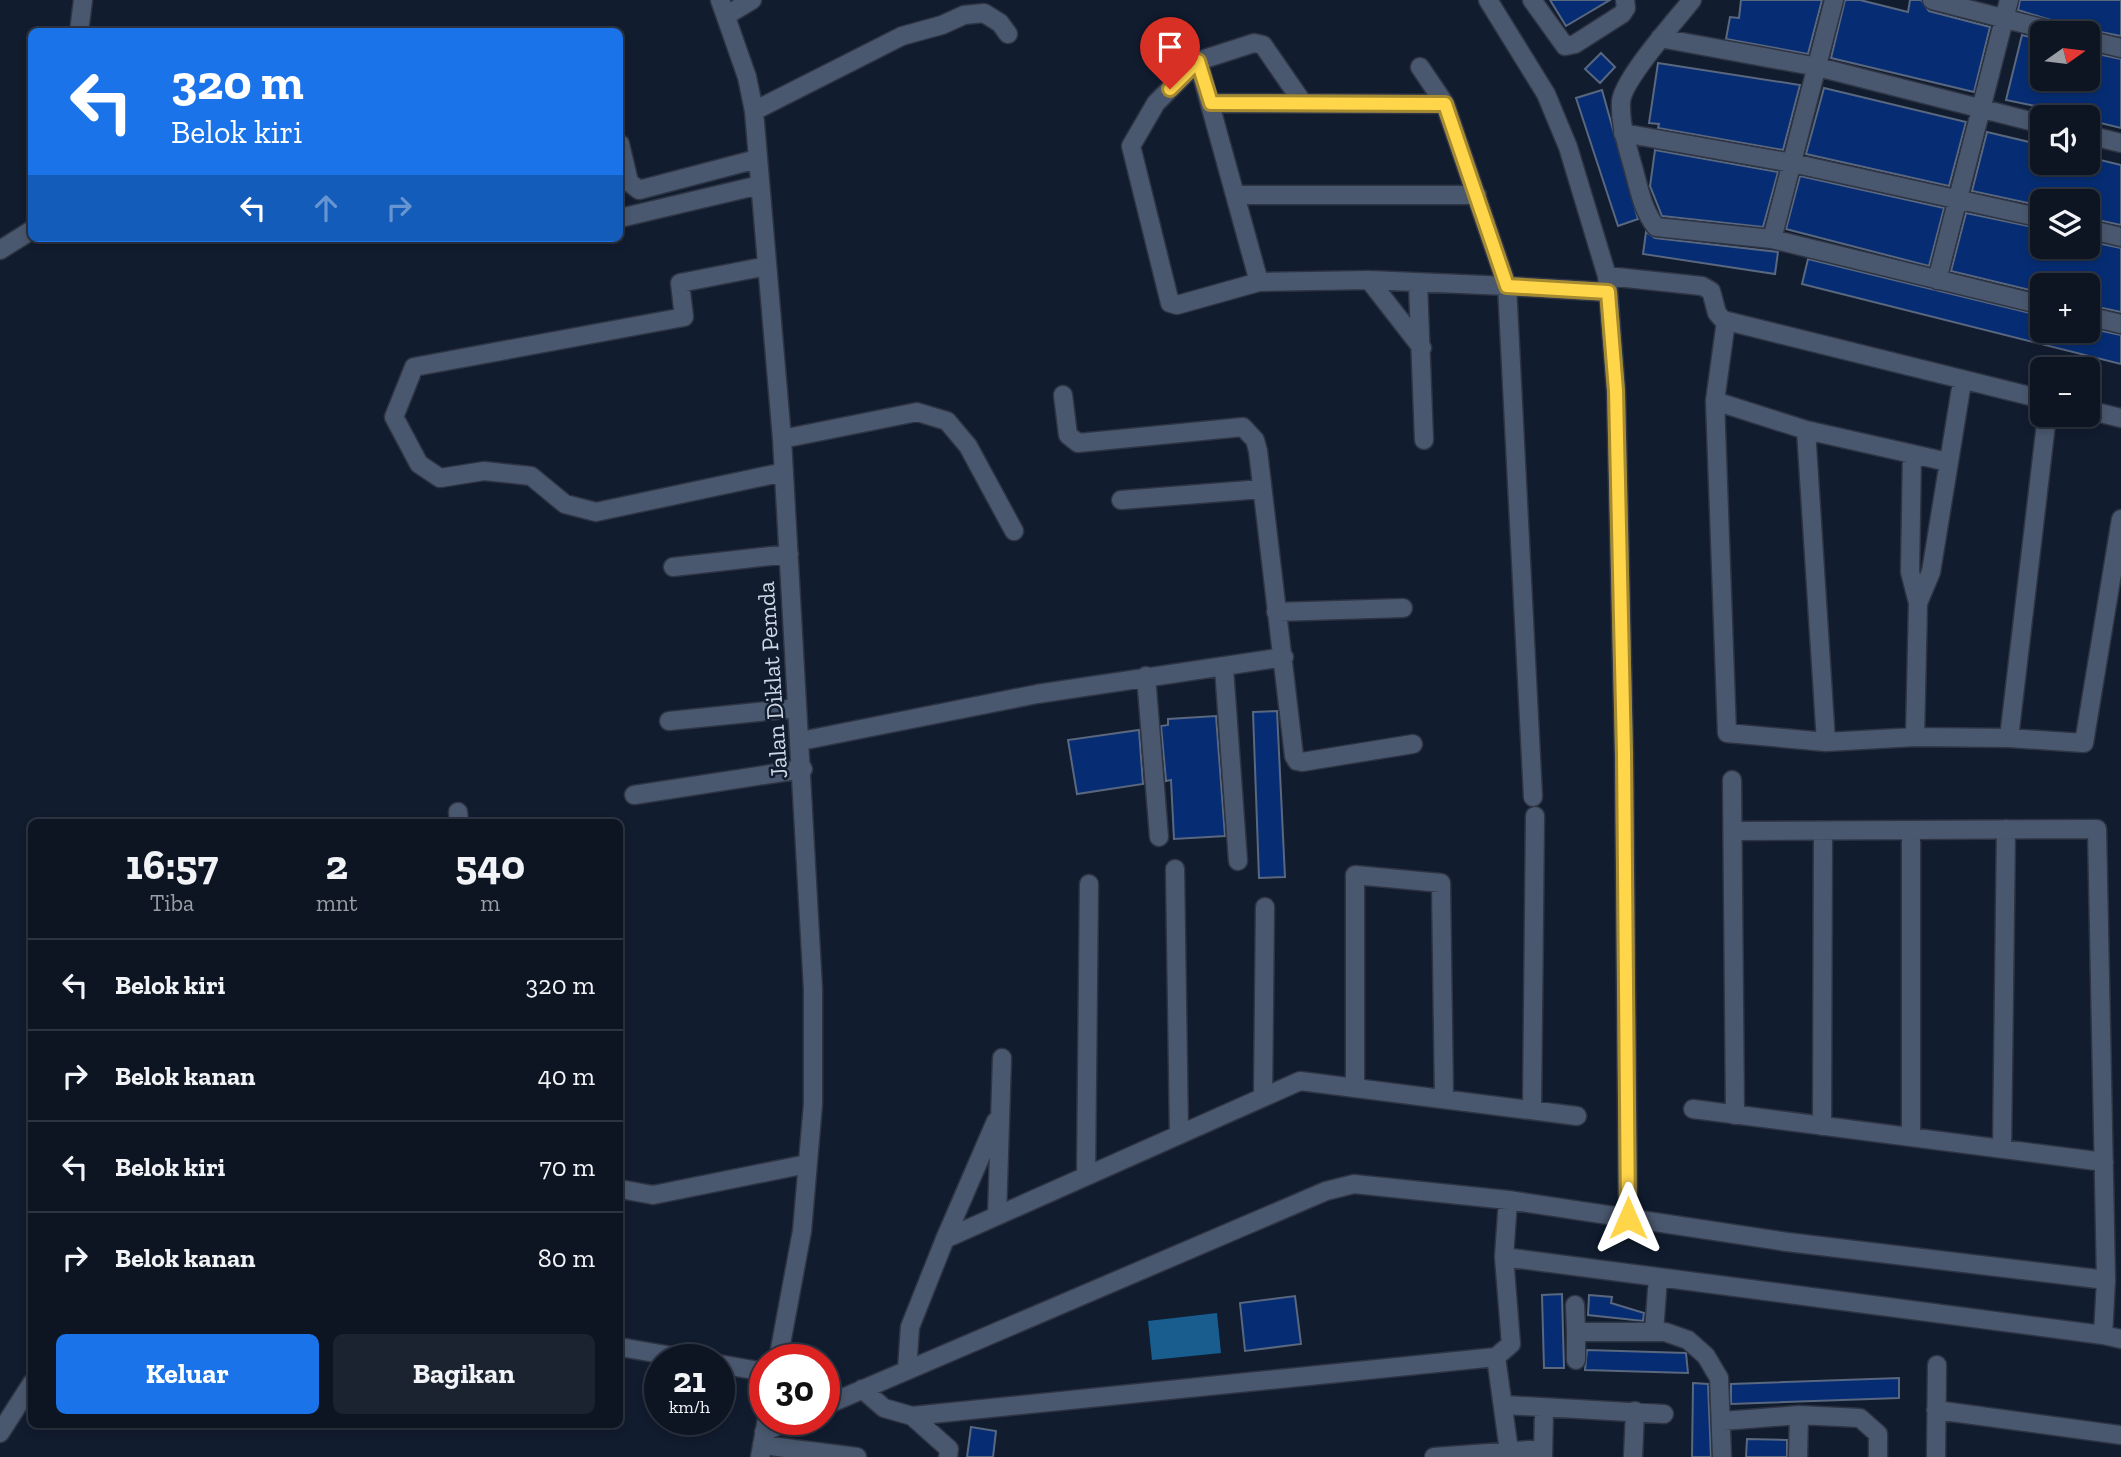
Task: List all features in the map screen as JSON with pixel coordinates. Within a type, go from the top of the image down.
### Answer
[{"type":"street","points":[[80,28],[83,0]]},
{"type":"street","points":[[724,7],[752,0]]},
{"type":"street","points":[[1488,0],[1546,94],[1568,147],[1608,284],[1616,391],[1623,712],[1628,1218]]},
{"type":"street","points":[[1532,0],[1565,46],[1575,44],[1622,14],[1626,8],[1625,0]]},
{"type":"street","points":[[1692,0],[1660,38],[1622,95],[1623,134],[1646,213],[1656,227],[1772,239],[2030,302]]},
{"type":"street","points":[[1772,239],[1834,0]]},
{"type":"street","points":[[1933,0],[2030,26]]},
{"type":"street","points":[[1937,280],[1956,197],[2009,0]]},
{"type":"street","name":"Jalan Diklat Pemda","points":[[724,7],[754,111],[782,439],[797,708],[803,769],[813,989],[813,1104],[802,1231],[781,1344]]},
{"type":"street","points":[[754,111],[902,36],[942,25],[964,15],[984,13],[1000,23],[1008,34]]},
{"type":"street","points":[[1660,38],[1818,67],[2030,121]]},
{"type":"street","points":[[1303,103],[1263,46],[1254,43],[1198,61],[1156,103],[1131,146],[1170,303],[1177,305],[1259,282],[1368,281],[1507,286],[1608,284],[1707,288],[1712,293],[1718,315],[1726,321],[1962,382],[2030,396]]},
{"type":"street","points":[[2100,43],[2121,48]]},
{"type":"street","points":[[1198,61],[1259,282]]},
{"type":"street","points":[[1420,67],[1445,104],[1507,286],[1533,797]]},
{"type":"street","points":[[1211,103],[1445,104]]},
{"type":"street","points":[[1623,134],[1792,163],[2030,215]]},
{"type":"street","points":[[2100,138],[2121,143]]},
{"type":"street","points":[[623,157],[629,182],[639,190],[757,159]]},
{"type":"street","points":[[623,217],[760,185]]},
{"type":"street","points":[[1236,195],[1477,195]]},
{"type":"street","points":[[0,250],[28,232]]},
{"type":"street","points":[[2100,232],[2121,237]]},
{"type":"street","points":[[767,266],[680,283],[684,317],[414,367],[394,417],[419,464],[440,478],[484,471],[531,476],[565,504],[596,512],[784,472]]},
{"type":"street","points":[[1368,281],[1422,348]]},
{"type":"street","points":[[1418,284],[1424,440]]},
{"type":"street","points":[[2100,319],[2121,324]]},
{"type":"street","points":[[1726,321],[1715,401],[1727,733],[1826,742],[1915,737],[2009,738],[2084,743],[2121,524]]},
{"type":"street","points":[[1919,603],[1931,572],[1962,382]]},
{"type":"street","points":[[1063,395],[1068,435],[1078,443],[1243,426],[1255,440],[1297,761],[1413,744]]},
{"type":"street","points":[[1715,401],[1806,430],[1948,462]]},
{"type":"street","points":[[782,439],[917,412],[947,421],[968,446],[1014,531]]},
{"type":"street","points":[[2100,413],[2121,418]]},
{"type":"street","points":[[2009,738],[2046,427]]},
{"type":"street","points":[[1806,430],[1826,742]]},
{"type":"street","points":[[1912,454],[1910,572],[1919,603],[1915,737]]},
{"type":"street","points":[[1121,500],[1262,489]]},
{"type":"street","points":[[673,567],[789,554]]},
{"type":"street","points":[[1276,612],[1403,608]]},
{"type":"street","points":[[801,741],[1037,694],[1284,657]]},
{"type":"street","points":[[1224,668],[1238,861]]},
{"type":"street","points":[[1146,676],[1159,836]]},
{"type":"street","points":[[669,721],[797,708]]},
{"type":"street","points":[[634,795],[803,769]]},
{"type":"street","points":[[1732,780],[1735,1115]]},
{"type":"street","points":[[1532,1110],[1535,817]]},
{"type":"street","points":[[1733,831],[2097,829],[2106,1286],[2103,1329]]},
{"type":"street","points":[[1911,830],[1911,1137]]},
{"type":"street","points":[[2002,1149],[2006,830]]},
{"type":"street","points":[[1822,1126],[1823,831]]},
{"type":"street","points":[[1175,869],[1179,1135]]},
{"type":"street","points":[[1355,1088],[1355,875],[1441,883],[1444,1099]]},
{"type":"street","points":[[1086,1176],[1089,884]]},
{"type":"street","points":[[1263,1097],[1265,907]]},
{"type":"street","points":[[998,1216],[1002,1058]]},
{"type":"street","points":[[945,1239],[1300,1081],[1577,1116]]},
{"type":"street","points":[[1693,1109],[2104,1162]]},
{"type":"street","points":[[907,1370],[910,1328],[1000,1112]]},
{"type":"street","points":[[623,1190],[653,1195],[807,1164]]},
{"type":"street","points":[[840,1399],[1335,1189],[1354,1184],[1508,1206],[1628,1218],[2106,1286]]},
{"type":"street","points":[[862,1389],[884,1408],[912,1416],[1496,1357],[1511,1344],[1504,1252],[1508,1206]]},
{"type":"street","points":[[1504,1252],[1658,1277],[2103,1329],[2121,1339]]},
{"type":"street","points":[[1654,1332],[1658,1277]]},
{"type":"street","points":[[1575,1305],[1576,1360]]},
{"type":"street","points":[[1576,1332],[1676,1334],[1706,1356],[1719,1378],[1723,1421],[1722,1457]]},
{"type":"street","points":[[623,1348],[644,1351]]},
{"type":"street","points":[[1496,1357],[1505,1405],[1509,1451]]},
{"type":"street","points":[[1936,1457],[1937,1365]]},
{"type":"street","points":[[0,1433],[28,1389]]},
{"type":"street","points":[[1505,1405],[1664,1414]]},
{"type":"street","points":[[1443,1457],[1509,1451],[1543,1453],[1544,1408]]},
{"type":"street","points":[[1936,1410],[2121,1435]]},
{"type":"street","points":[[1633,1457],[1635,1411]]},
{"type":"street","points":[[1723,1421],[1799,1415],[1860,1418],[1878,1434],[1878,1457]]},
{"type":"street","points":[[1798,1457],[1799,1415]]},
{"type":"street","points":[[912,1416],[949,1449],[948,1457]]},
{"type":"street","points":[[763,1438],[816,1454],[858,1457]]},
{"type":"water","points":[[1217,1313],[1221,1353],[1152,1360],[1148,1321]]},
{"type":"building","points":[[1550,0],[1610,0],[1566,26]]},
{"type":"building","points":[[1741,0],[1822,0],[1808,54],[1726,39],[1730,17],[1739,18]]},
{"type":"building","points":[[1845,0],[1860,0],[1908,12],[1910,0],[1921,0],[1929,11],[1990,27],[1974,92],[1831,58]]},
{"type":"building","points":[[2020,0],[2121,0],[2121,36],[2100,32],[2100,21],[2054,21],[2018,10]]},
{"type":"building","points":[[2022,35],[2030,37],[2030,91],[2100,91],[2100,55],[2121,59],[2121,128],[2100,123],[2100,105],[2030,105],[2006,100]]},
{"type":"building","points":[[1601,53],[1615,67],[1600,83],[1585,69]]},
{"type":"building","points":[[1658,63],[1800,85],[1783,150],[1658,128],[1659,124],[1649,123]]},
{"type":"building","points":[[1824,88],[1966,122],[1949,186],[1806,154]]},
{"type":"building","points":[[1602,90],[1638,219],[1618,226],[1576,98]]},
{"type":"building","points":[[1987,132],[2030,142],[2030,175],[2100,175],[2100,160],[2121,165],[2121,225],[2100,221],[2100,189],[2030,189],[2030,203],[1972,191]]},
{"type":"building","points":[[1655,150],[1778,172],[1763,227],[1662,216],[1650,186]]},
{"type":"building","points":[[1800,176],[1944,208],[1929,266],[1786,229]]},
{"type":"building","points":[[1966,213],[2030,226],[2030,259],[2100,259],[2100,244],[2121,248],[2121,312],[2100,308],[2100,273],[2030,273],[2030,290],[1951,271]]},
{"type":"building","points":[[1646,232],[1655,238],[1778,252],[1775,274],[1643,254]]},
{"type":"building","points":[[1808,259],[2030,313],[2030,341],[1802,284]]},
{"type":"building","points":[[2100,331],[2121,335],[2121,364],[2037,343],[2100,343]]},
{"type":"building","points":[[1277,711],[1285,877],[1259,878],[1253,712]]},
{"type":"building","points":[[1216,716],[1225,836],[1174,839],[1171,780],[1166,781],[1161,726],[1168,725],[1168,719]]},
{"type":"building","points":[[1139,730],[1143,784],[1077,794],[1068,740]]},
{"type":"building","points":[[1562,1294],[1564,1368],[1544,1368],[1542,1295]]},
{"type":"building","points":[[1589,1295],[1612,1297],[1611,1303],[1644,1313],[1643,1321],[1588,1315]]},
{"type":"building","points":[[1295,1296],[1301,1344],[1245,1351],[1240,1303]]},
{"type":"building","points":[[1587,1350],[1686,1353],[1688,1373],[1585,1370]]},
{"type":"building","points":[[1899,1378],[1899,1398],[1731,1404],[1731,1384]]},
{"type":"building","points":[[1693,1383],[1708,1384],[1711,1457],[1692,1457]]},
{"type":"building","points":[[971,1427],[996,1431],[993,1457],[967,1457]]},
{"type":"building","points":[[1747,1439],[1787,1440],[1787,1457],[1746,1457]]},
{"type":"route","points":[[1170,89],[1198,61],[1211,103],[1445,104],[1507,286],[1608,292],[1616,391],[1624,754],[1628,1218]]}]
